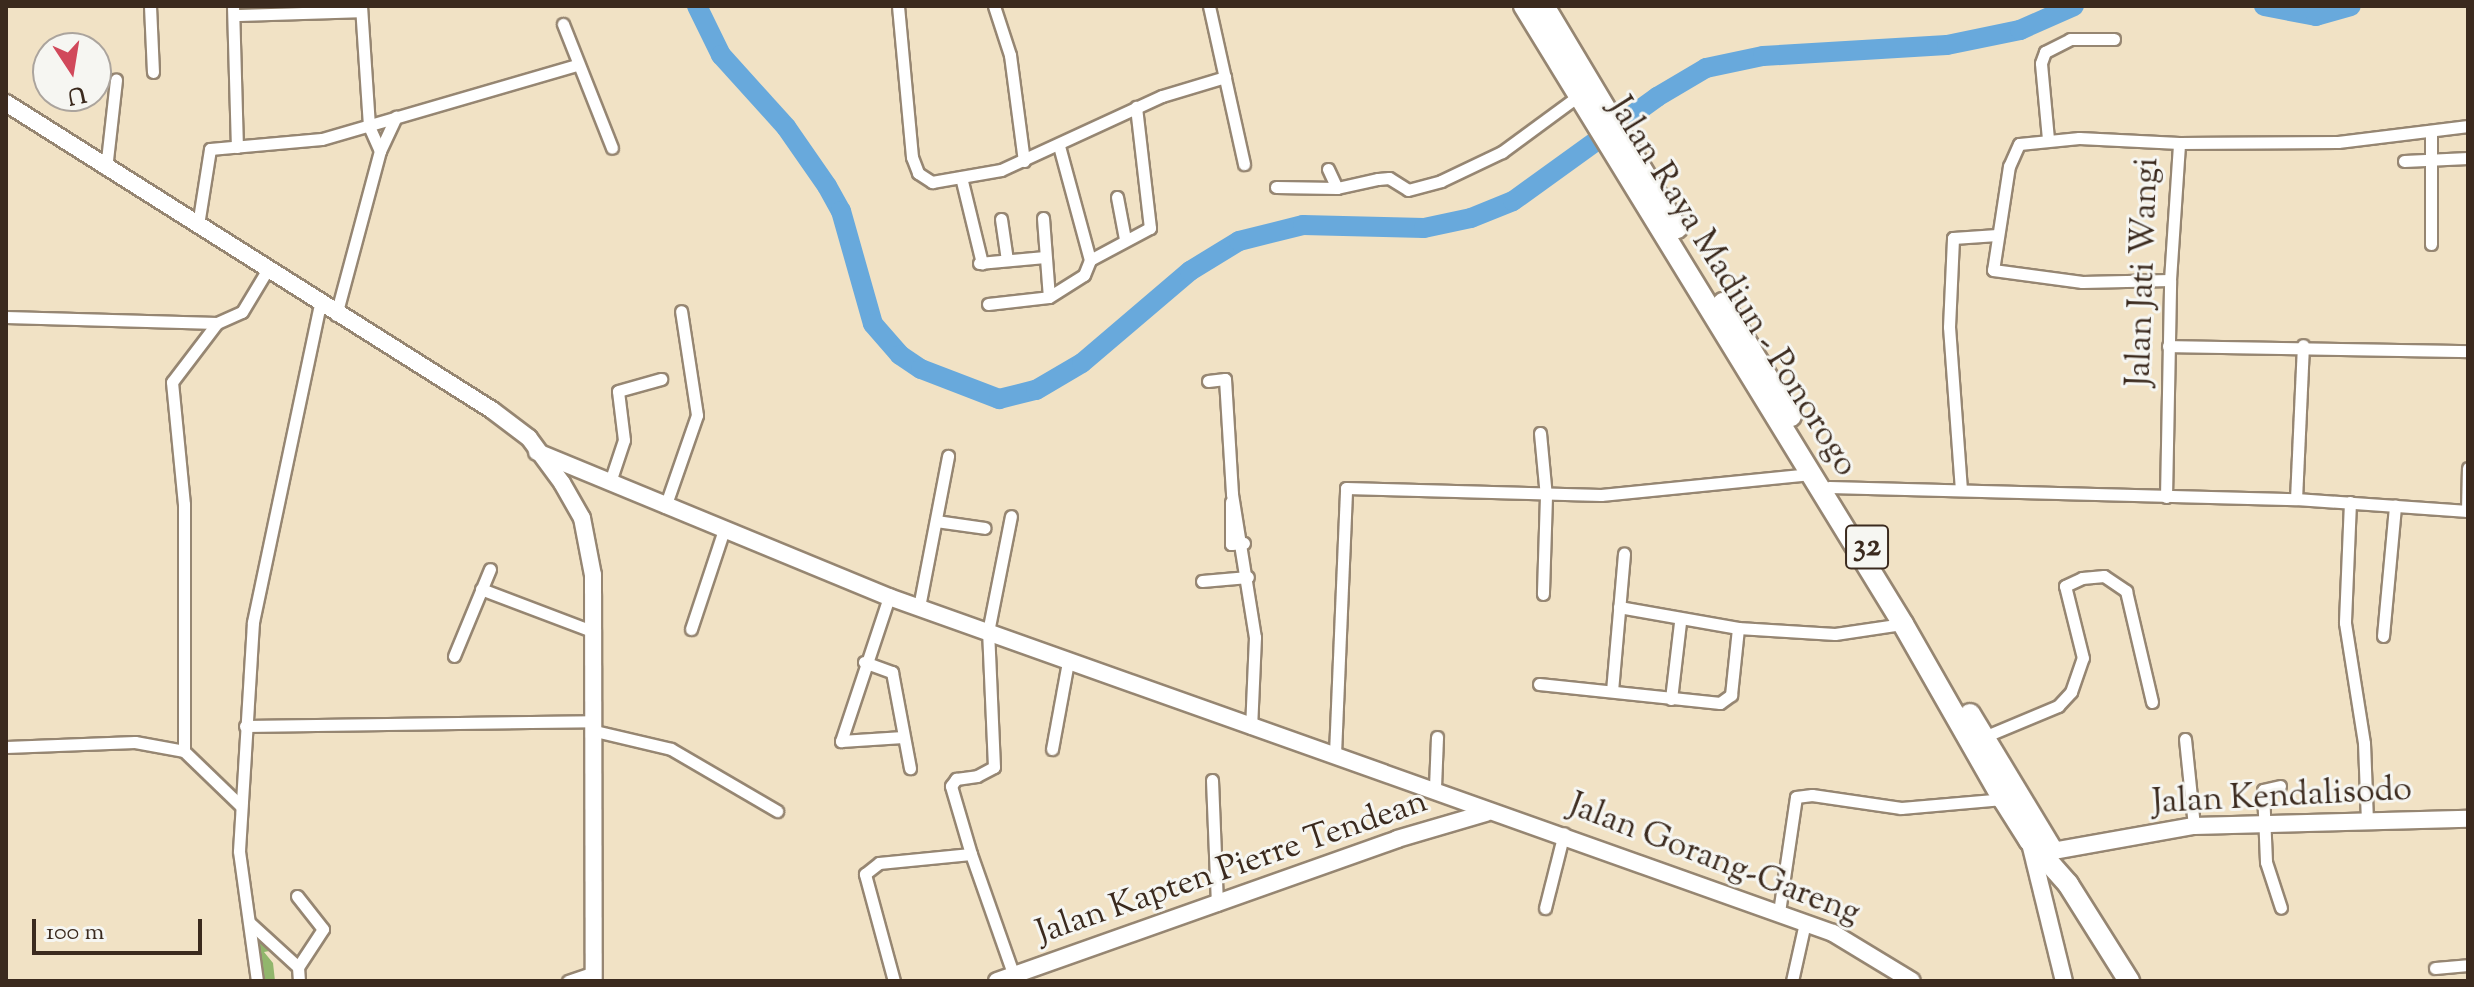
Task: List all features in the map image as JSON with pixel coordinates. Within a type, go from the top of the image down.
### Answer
[{"type":"highway","name":"Jalan Raya Madiun - Ponorogo","points":[[1535,8],[1577,101],[1660,214],[1829,487],[1978,739],[2003,799],[2029,840],[2068,884]]},
{"type":"highway","name":"Jalan Raya Madiun - Ponorogo","points":[[1721,314],[1811,474],[1903,624],[2053,851],[2068,884],[2129,981]]},
{"type":"street","points":[[150,6],[153,72]]},
{"type":"street","points":[[291,6],[309,6]]},
{"type":"street","points":[[898,6],[912,157],[918,173],[932,182],[1024,161],[1136,107],[1225,77]]},
{"type":"street","points":[[994,6],[1010,55],[1024,161]]},
{"type":"street","points":[[1209,6],[1244,164]]},
{"type":"street","points":[[237,147],[235,11],[361,9],[369,126],[380,151]]},
{"type":"street","points":[[563,24],[612,148]]},
{"type":"street","points":[[2048,139],[2041,63],[2045,52],[2070,39],[2114,39]]},
{"type":"street","points":[[198,225],[205,153],[237,147],[299,143],[369,126],[577,65]]},
{"type":"street","points":[[106,169],[116,80]]},
{"type":"street","points":[[1276,187],[1337,188],[1389,178],[1408,190],[1441,181],[1502,152],[1577,101]]},
{"type":"street","points":[[6,103],[266,272],[492,410],[529,438],[582,518],[593,575],[594,976],[568,981]]},
{"type":"street","points":[[988,304],[1049,297],[1071,288],[1090,260],[1150,228],[1136,107]]},
{"type":"street","points":[[336,315],[380,151],[396,117]]},
{"type":"street","points":[[2179,143],[2338,142],[2468,126]]},
{"type":"street","points":[[2431,131],[2431,244]]},
{"type":"street","name":"Jalan Jati Wangi","points":[[2166,497],[2170,280],[2179,143],[2048,139],[2015,148],[1991,268],[2082,282],[2170,280]]},
{"type":"street","points":[[1059,146],[1090,260]]},
{"type":"street","points":[[2404,161],[2431,156],[2468,158]]},
{"type":"street","points":[[1328,169],[1337,188]]},
{"type":"street","points":[[961,177],[980,263],[1045,257]]},
{"type":"street","points":[[1117,197],[1125,239]]},
{"type":"street","points":[[1043,218],[1049,297]]},
{"type":"street","points":[[1001,219],[1007,260]]},
{"type":"street","points":[[1961,490],[1949,327],[1953,238],[1997,235]]},
{"type":"street","points":[[6,317],[217,323],[242,312],[266,272]]},
{"type":"street","points":[[257,981],[239,851],[245,726],[265,548],[320,305]]},
{"type":"street","points":[[665,507],[697,415],[681,311]]},
{"type":"street","points":[[184,751],[184,504],[172,382],[217,323]]},
{"type":"street","points":[[2168,346],[2303,345],[2468,351]]},
{"type":"street","points":[[2296,499],[2303,345]]},
{"type":"street","points":[[610,482],[624,440],[618,391],[661,379]]},
{"type":"street","points":[[1208,381],[1225,379],[1232,494],[1231,544],[1244,543],[1255,637],[1251,728]]},
{"type":"street","points":[[1540,433],[1546,496],[1543,594]]},
{"type":"street","name":"Jalan Gorang-Gareng","points":[[537,452],[889,597],[1251,728],[1435,787],[1486,813],[1564,833],[1779,912],[1857,945],[1912,981]]},
{"type":"street","points":[[919,607],[948,456]]},
{"type":"street","points":[[1829,487],[2296,499],[2467,511],[2468,468]]},
{"type":"street","points":[[1335,754],[1344,489],[1546,496],[1811,474]]},
{"type":"street","points":[[2350,502],[2345,623],[2364,743],[2367,821]]},
{"type":"street","points":[[2383,636],[2395,506]]},
{"type":"street","points":[[1011,516],[988,632],[994,767],[977,776],[956,779],[951,786],[971,854],[1014,976]]},
{"type":"street","points":[[936,521],[985,528]]},
{"type":"street","points":[[691,629],[724,530]]},
{"type":"street","points":[[1612,691],[1624,554]]},
{"type":"street","points":[[454,656],[490,569]]},
{"type":"street","points":[[1978,739],[2058,706],[2071,692],[2083,658],[2065,586],[2082,578],[2104,576],[2126,591],[2152,702]]},
{"type":"street","points":[[1202,581],[1248,577]]},
{"type":"street","points":[[481,589],[594,632]]},
{"type":"street","points":[[889,597],[864,662],[841,741],[903,737]]},
{"type":"street","points":[[1619,607],[1680,622],[1835,634],[1903,624]]},
{"type":"street","points":[[1671,699],[1680,622]]},
{"type":"street","points":[[1539,684],[1671,699],[1726,701],[1738,628]]},
{"type":"street","points":[[864,662],[892,672],[910,768]]},
{"type":"street","points":[[1052,749],[1068,662]]},
{"type":"street","points":[[245,726],[594,726],[671,749],[777,811]]},
{"type":"street","points":[[1435,787],[1437,737]]},
{"type":"street","points":[[2185,739],[2194,826]]},
{"type":"street","points":[[6,747],[135,742],[184,751],[241,806]]},
{"type":"street","points":[[1212,780],[1217,905]]},
{"type":"street","points":[[2280,786],[2263,790],[2267,870],[2281,908]]},
{"type":"street","points":[[1779,912],[1796,797],[1835,797],[1901,808],[2003,799]]},
{"type":"street","name":"Jalan Kapten Pierre Tendean","points":[[997,981],[1397,839],[1486,813]]},
{"type":"street","name":"Jalan Kendalisodo","points":[[2053,851],[2194,826],[2468,819]]},
{"type":"street","points":[[1545,908],[1564,833]]},
{"type":"street","points":[[2029,840],[2064,981]]},
{"type":"street","points":[[894,981],[867,869],[897,860],[971,854]]},
{"type":"street","points":[[297,896],[323,929],[298,967],[299,981]]},
{"type":"street","points":[[250,923],[298,967]]},
{"type":"street","points":[[1792,981],[1805,923]]},
{"type":"street","points":[[2435,968],[2468,965]]},
{"type":"green space","points":[[259,937],[275,950],[264,952],[273,963],[275,981],[259,981],[255,942]]},
{"type":"waterway","points":[[697,6],[721,55],[786,127],[841,211],[873,324],[900,355],[921,369],[999,399],[1036,390],[1082,363],[1190,271],[1239,241],[1303,225],[1424,228],[1471,218],[1513,201],[1657,97],[1706,68],[1763,56],[1947,45],[2020,30],[2074,6]]},
{"type":"waterway","points":[[2264,6],[2316,16],[2351,6]]}]
